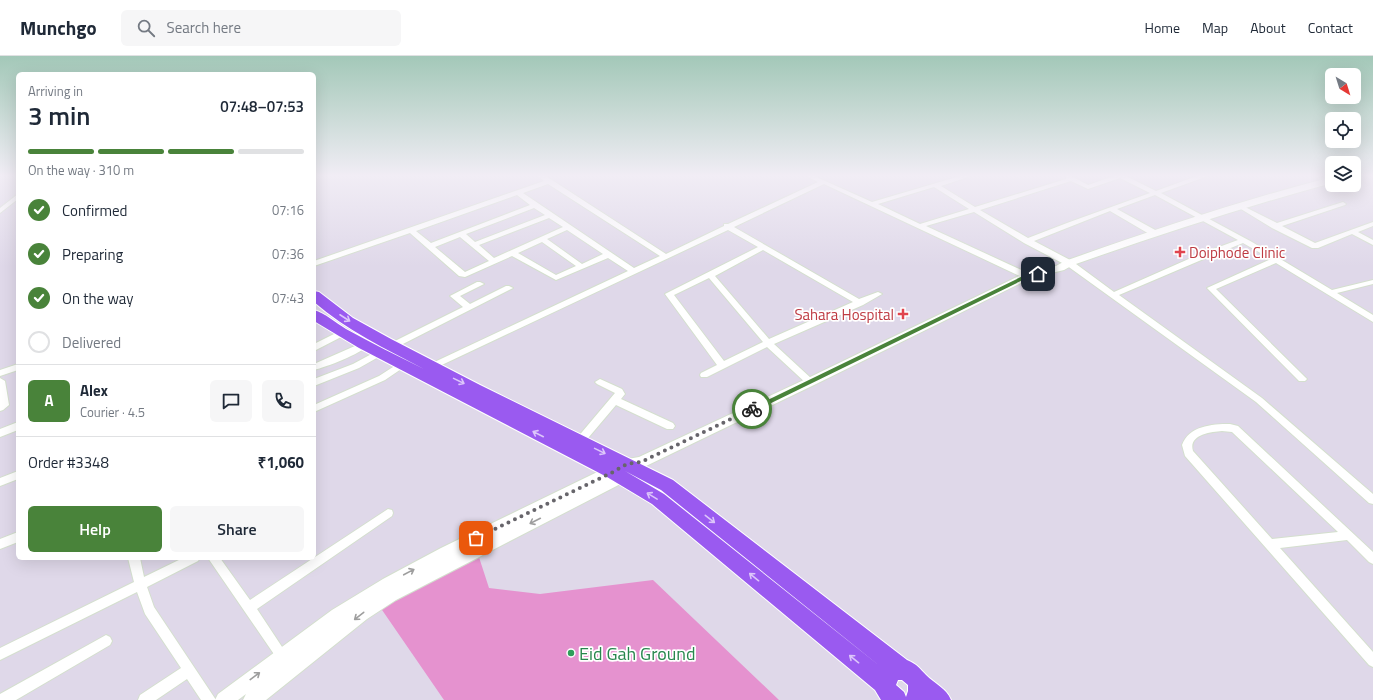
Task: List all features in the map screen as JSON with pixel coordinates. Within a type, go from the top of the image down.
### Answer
[{"type":"highway","points":[[316,297],[386,349],[425,371],[628,469],[667,485],[901,668],[912,673],[917,692],[940,700]]},
{"type":"highway","points":[[316,315],[342,333],[364,345],[386,349]]},
{"type":"highway","points":[[425,371],[580,441],[628,469],[658,499],[888,695]]},
{"type":"highway","points":[[888,695],[887,674],[901,668]]},
{"type":"street","points":[[316,263],[482,206]]},
{"type":"street","points":[[430,246],[532,206]]},
{"type":"street","points":[[537,206],[633,271]]},
{"type":"street","points":[[588,206],[664,256]]},
{"type":"street","points":[[425,371],[767,206]]},
{"type":"street","points":[[876,206],[1027,276]]},
{"type":"street","points":[[968,206],[1027,241],[1069,263],[1259,400],[1373,500]]},
{"type":"street","points":[[920,226],[982,206]]},
{"type":"street","points":[[1027,241],[1119,206]]},
{"type":"street","points":[[1180,206],[1332,292],[1373,319]]},
{"type":"street","points":[[224,700],[338,615],[388,584],[452,550],[628,469],[1027,276],[1060,268],[1069,263],[1154,233],[1203,219],[1239,206]]},
{"type":"street","points":[[1239,206],[1316,246],[1373,224]]},
{"type":"street","points":[[1275,226],[1337,206]]},
{"type":"street","points":[[1111,209],[1154,233]]},
{"type":"street","points":[[473,245],[550,215]]},
{"type":"street","points":[[727,226],[860,303]]},
{"type":"street","points":[[412,231],[462,274],[469,274],[568,227]]},
{"type":"street","points":[[1353,232],[1373,243]]},
{"type":"street","points":[[461,234],[494,262]]},
{"type":"street","points":[[542,239],[582,267]]},
{"type":"street","points":[[1113,295],[1203,256],[1242,241]]},
{"type":"street","points":[[723,366],[669,294],[710,275],[763,247]]},
{"type":"street","points":[[513,253],[556,278],[608,255]]},
{"type":"street","points":[[1276,260],[1211,288],[1302,379]]},
{"type":"street","points":[[710,275],[768,343],[810,382]]},
{"type":"street","points":[[1332,292],[1373,282]]},
{"type":"street","points":[[469,308],[454,296],[480,284]]},
{"type":"street","points":[[316,382],[356,366],[386,349],[509,288]]},
{"type":"street","points":[[704,375],[768,343],[878,294]]},
{"type":"street","points":[[316,347],[342,333]]},
{"type":"street","points":[[316,366],[354,351],[364,345]]},
{"type":"street","points":[[316,408],[367,385],[407,361]]},
{"type":"street","points":[[0,373],[16,368]]},
{"type":"street","points":[[0,381],[4,405],[0,408]]},
{"type":"street","points":[[580,441],[620,392],[600,382]]},
{"type":"street","points":[[615,400],[670,426]]},
{"type":"street","points":[[0,433],[16,427]]},
{"type":"street","points":[[1371,555],[1235,429],[1227,427],[1193,434],[1188,442],[1188,450],[1190,453],[1373,661]]},
{"type":"street","points":[[252,700],[361,614],[390,595],[628,469]]},
{"type":"street","points":[[0,482],[16,476]]},
{"type":"street","points":[[249,608],[388,513]]},
{"type":"street","points":[[1270,544],[1349,534]]},
{"type":"street","points":[[0,544],[16,537]]},
{"type":"street","points":[[134,560],[140,585],[149,610],[209,700]]},
{"type":"street","points":[[0,654],[190,560]]},
{"type":"street","points":[[215,560],[282,656],[293,669]]},
{"type":"street","points":[[3,700],[106,641]]},
{"type":"street","points":[[146,700],[189,670]]},
{"type":"shaded area","name":"Eid Gah Ground","points":[[477,551],[489,588],[540,594],[653,580],[779,700],[444,700],[380,607]]},
{"type":"way so far","points":[[476,538],[627,464],[641,462],[752,409]]},
{"type":"place","name":"Doiphode Clinic","points":[[1180,252]]},
{"type":"place","name":"Sahara Hospital","points":[[903,314]]},
{"type":"place","name":"Eid Gah Ground","points":[[571,653]]},
{"type":"route","points":[[752,409],[1027,276],[1038,274]]}]
